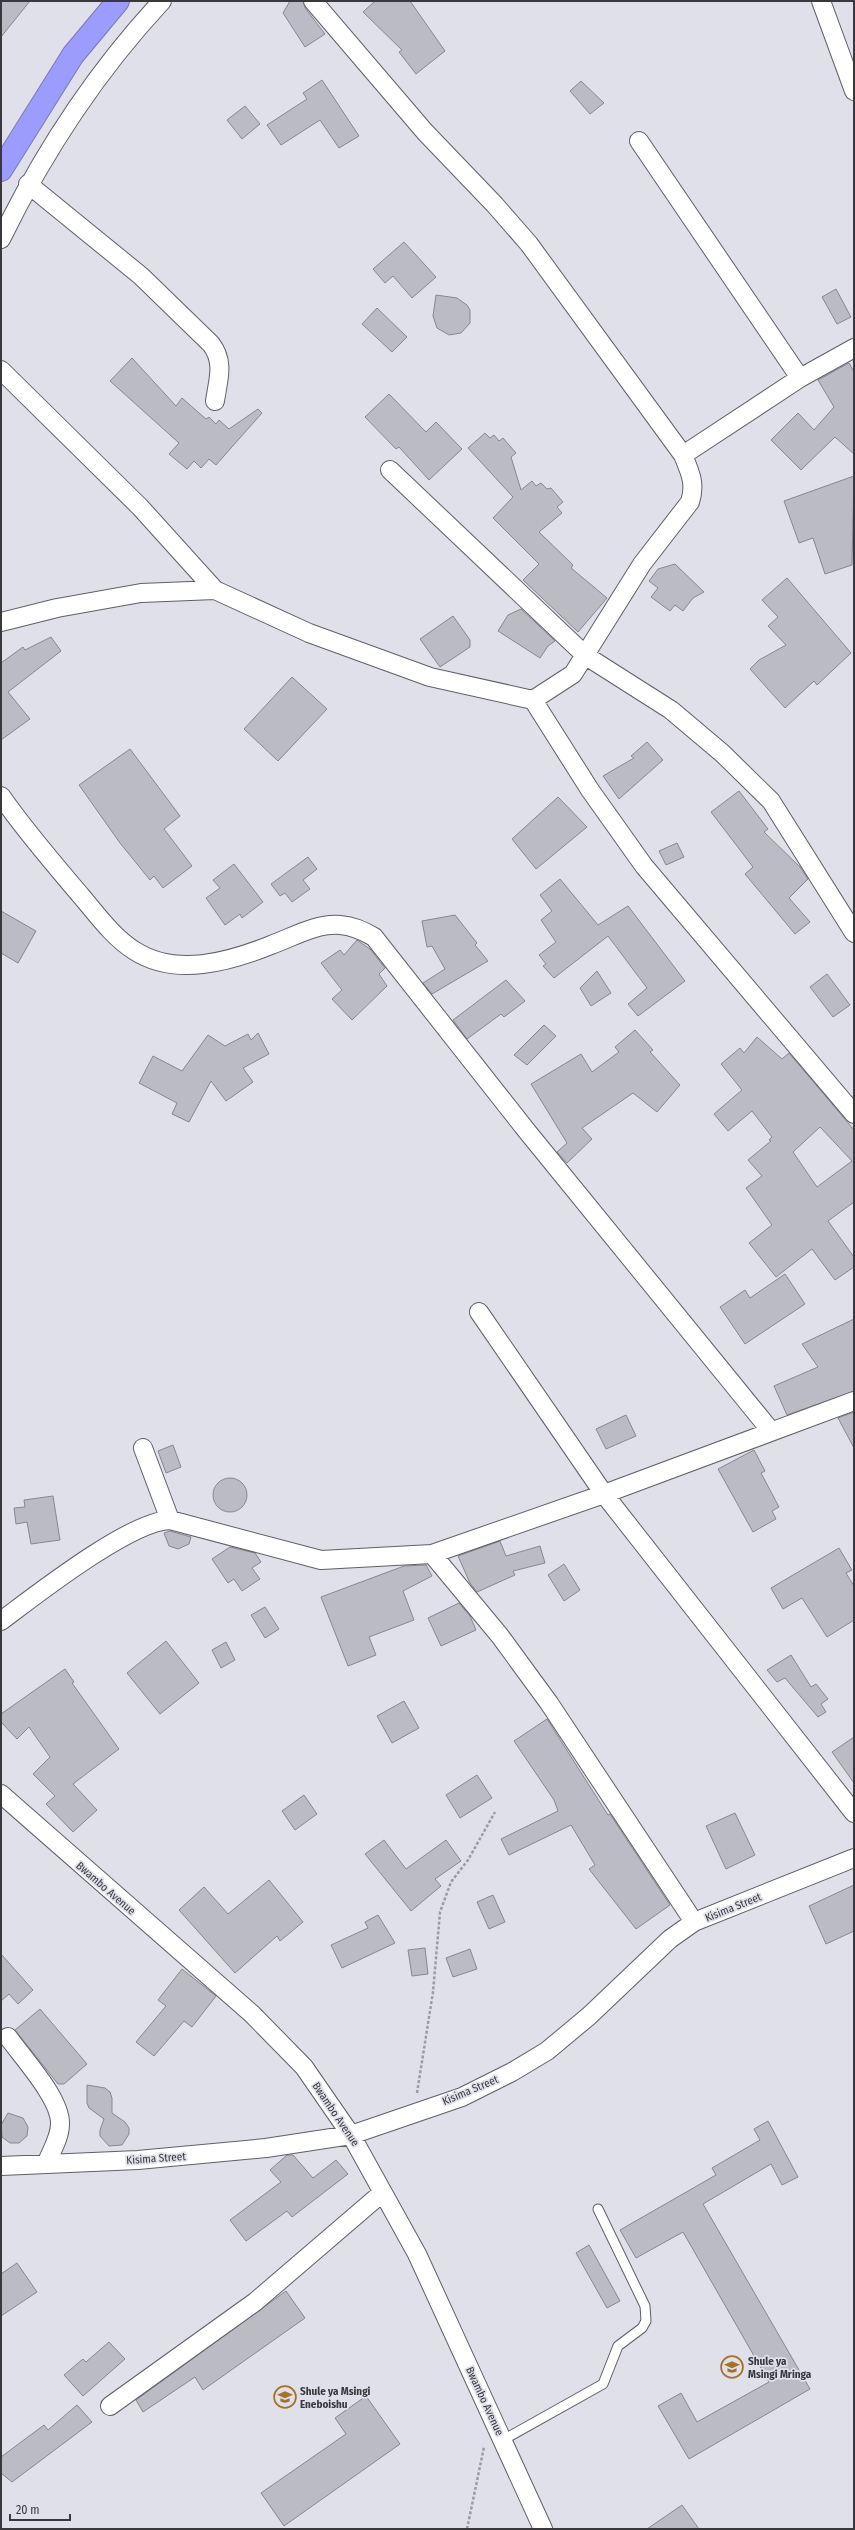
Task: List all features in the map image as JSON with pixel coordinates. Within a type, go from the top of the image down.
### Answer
[{"type":"highway","points":[[1,170],[73,55],[118,1]]},
{"type":"street","points":[[1,239],[28,184],[76,105],[135,29],[162,1]]},
{"type":"street","points":[[313,1],[425,132],[495,204],[529,244],[683,455],[692,476],[694,490],[690,502],[638,570],[586,656],[573,674],[533,700]]},
{"type":"street","points":[[822,1],[854,91]]},
{"type":"street","points":[[639,141],[800,378]]},
{"type":"street","points":[[28,184],[141,276],[211,344],[218,353],[221,366],[215,401]]},
{"type":"street","points":[[683,455],[800,378],[854,348]]},
{"type":"street","points":[[1,370],[140,506],[215,590],[309,633],[430,677],[533,700],[590,790],[644,866],[854,1114]]},
{"type":"street","points":[[390,470],[586,656],[671,710],[722,753],[771,801],[854,933]]},
{"type":"street","points":[[1,622],[57,608],[141,593],[215,590]]},
{"type":"street","points":[[1,796],[22,827],[114,934],[135,952],[162,963],[183,966],[224,961],[271,946],[304,931],[338,924],[357,927],[374,937],[526,1130],[770,1431]]},
{"type":"street","points":[[479,1312],[604,1494],[854,1813]]},
{"type":"street","points":[[1,1621],[110,1545],[141,1527],[159,1520],[170,1520],[321,1560],[432,1554],[604,1494],[854,1401]]},
{"type":"street","points":[[143,1448],[170,1520]]},
{"type":"street","points":[[432,1554],[500,1636],[549,1702],[694,1922]]},
{"type":"street","name":"Bwambo Avenue","points":[[1,1794],[252,2014],[304,2067],[351,2135],[417,2254],[543,2529]]},
{"type":"street","name":"Kisima Street","points":[[1,2166],[47,2162],[138,2160],[266,2148],[351,2135],[415,2111],[462,2097],[512,2072],[547,2051],[589,2016],[670,1939],[694,1922],[854,1858]]},
{"type":"street","points":[[8,2037],[51,2097],[59,2114],[59,2134],[47,2162]]},
{"type":"street","points":[[110,2406],[255,2302],[382,2193]]},
{"type":"lane","points":[[503,2440],[603,2384],[618,2346],[642,2328],[646,2321],[644,2306],[598,2209]]},
{"type":"path","points":[[415,2111],[433,1992],[440,1912],[451,1882],[468,1860],[495,1812]]},
{"type":"path","points":[[467,2529],[485,2445]]},
{"type":"building","points":[[1,1],[30,1],[1,37]]},
{"type":"building","points":[[290,1],[303,1],[305,8],[325,34],[305,47],[283,13]]},
{"type":"building","points":[[375,1],[410,1],[445,51],[416,74],[399,52],[402,50],[363,12]]},
{"type":"building","points":[[322,80],[359,136],[339,148],[320,120],[281,145],[267,125],[307,99],[303,93]]},
{"type":"building","points":[[581,81],[604,103],[590,114],[570,91]]},
{"type":"building","points":[[245,106],[260,124],[242,139],[227,120]]},
{"type":"building","points":[[404,242],[436,277],[412,298],[393,276],[385,283],[373,269]]},
{"type":"building","points":[[836,289],[851,317],[837,324],[822,297]]},
{"type":"building","points":[[436,295],[457,298],[467,305],[470,310],[470,323],[461,333],[449,335],[437,328],[433,316]]},
{"type":"building","points":[[377,308],[407,337],[392,352],[362,324]]},
{"type":"building","points":[[132,358],[176,406],[182,398],[206,419],[209,417],[216,424],[219,420],[229,429],[258,409],[262,413],[216,465],[209,459],[201,468],[194,461],[187,469],[169,454],[179,443],[110,381]]},
{"type":"building","points":[[849,363],[854,372],[854,454],[835,437],[801,470],[771,440],[798,413],[814,430],[834,407],[818,380]]},
{"type":"building","points":[[389,394],[426,432],[436,422],[462,449],[429,480],[399,447],[396,449],[365,417]]},
{"type":"building","points":[[485,433],[490,438],[494,435],[499,441],[503,438],[516,453],[511,457],[521,490],[532,481],[536,486],[541,483],[547,489],[551,488],[563,502],[557,507],[562,513],[539,532],[573,565],[571,568],[607,598],[578,632],[523,580],[539,564],[493,518],[513,497],[468,448]]},
{"type":"building","points":[[854,476],[852,565],[825,574],[813,538],[799,543],[784,501]]},
{"type":"building","points":[[675,564],[704,592],[693,598],[683,611],[675,605],[670,611],[651,597],[658,588],[649,581],[658,569]]},
{"type":"building","points":[[787,578],[851,653],[817,685],[814,681],[785,708],[750,669],[759,660],[786,645],[768,626],[778,617],[762,600]]},
{"type":"building","points":[[521,609],[555,641],[548,646],[540,658],[498,631],[508,615]]},
{"type":"building","points":[[453,616],[470,640],[470,647],[440,667],[420,639]]},
{"type":"building","points":[[51,637],[61,651],[8,692],[30,719],[1,740],[1,663],[23,647],[25,650]]},
{"type":"building","points":[[292,677],[327,709],[278,761],[244,729]]},
{"type":"building","points":[[647,742],[663,760],[619,799],[603,776],[634,758],[631,756]]},
{"type":"building","points":[[130,749],[180,816],[164,829],[192,866],[163,888],[154,876],[150,880],[120,843],[79,785]]},
{"type":"building","points":[[739,791],[768,829],[764,832],[800,867],[808,879],[789,898],[810,922],[795,934],[745,874],[753,867],[711,812]]},
{"type":"building","points":[[558,797],[587,827],[536,869],[512,839]]},
{"type":"building","points":[[677,843],[684,857],[666,865],[659,851]]},
{"type":"building","points":[[308,857],[317,869],[303,880],[310,889],[292,902],[285,893],[280,896],[271,884]]},
{"type":"building","points":[[234,864],[263,902],[242,918],[240,914],[225,925],[206,898],[220,888],[213,880]]},
{"type":"building","points":[[560,879],[598,925],[628,906],[685,981],[638,1016],[628,1004],[647,988],[608,936],[554,978],[543,966],[546,964],[539,955],[556,942],[541,920],[552,911],[540,895]]},
{"type":"building","points":[[1,911],[36,931],[18,963],[1,953]]},
{"type":"building","points":[[455,915],[477,943],[475,945],[488,961],[432,994],[423,983],[445,969],[432,946],[427,947],[422,921]]},
{"type":"building","points":[[357,940],[370,949],[385,968],[379,974],[387,986],[352,1020],[332,999],[342,990],[321,963],[340,950],[344,955]]},
{"type":"building","points":[[597,971],[611,993],[591,1006],[580,988]]},
{"type":"building","points":[[827,974],[850,1005],[833,1017],[810,987]]},
{"type":"building","points":[[506,980],[525,1001],[504,1017],[501,1014],[467,1039],[453,1020]]},
{"type":"building","points":[[544,1025],[556,1036],[527,1065],[514,1055]]},
{"type":"building","points":[[635,1030],[653,1050],[650,1052],[680,1085],[657,1112],[633,1093],[582,1128],[592,1139],[567,1163],[557,1152],[567,1143],[531,1084],[581,1054],[592,1072],[619,1052],[615,1047]]},
{"type":"building","points":[[258,1033],[269,1054],[243,1068],[253,1082],[226,1101],[211,1081],[189,1122],[172,1114],[177,1103],[139,1083],[153,1056],[182,1071],[208,1035],[225,1046],[248,1034],[251,1040]]},
{"type":"building","points":[[757,1037],[782,1059],[789,1053],[854,1130],[854,1202],[828,1221],[854,1257],[854,1267],[835,1280],[812,1249],[776,1277],[749,1243],[772,1225],[746,1188],[762,1176],[748,1160],[771,1141],[769,1140],[772,1137],[752,1111],[728,1131],[714,1114],[742,1090],[721,1064],[740,1048],[744,1053]],"holes":[[[820,1127],[852,1161],[817,1187],[793,1152]]]},
{"type":"building","points":[[785,1274],[805,1304],[745,1344],[720,1307],[745,1290],[750,1298]]},
{"type":"building","points":[[854,1319],[854,1391],[787,1415],[774,1386],[818,1367],[802,1344]]},
{"type":"building","points":[[854,1412],[854,1448],[838,1418]]},
{"type":"building","points":[[626,1415],[636,1436],[606,1449],[596,1429]]},
{"type":"building","points":[[173,1445],[181,1467],[166,1473],[158,1451]]},
{"type":"building","points":[[754,1450],[765,1471],[761,1473],[779,1507],[772,1511],[776,1519],[753,1532],[718,1469]]},
{"type":"building","points":[[230,1478],[242,1483],[247,1495],[242,1507],[230,1512],[218,1507],[213,1495],[218,1483]]},
{"type":"building","points":[[53,1496],[60,1540],[31,1544],[27,1522],[16,1524],[14,1508],[25,1507],[24,1500]]},
{"type":"building","points":[[170,1531],[191,1537],[189,1544],[178,1549],[169,1546],[164,1533]]},
{"type":"building","points":[[500,1541],[506,1556],[540,1546],[545,1563],[513,1571],[515,1575],[477,1592],[470,1583],[458,1556]]},
{"type":"building","points":[[230,1547],[255,1553],[261,1562],[252,1568],[260,1579],[242,1591],[234,1579],[228,1583],[212,1559]]},
{"type":"building","points":[[839,1548],[852,1570],[846,1573],[854,1586],[854,1620],[827,1637],[802,1598],[783,1609],[771,1588]]},
{"type":"building","points":[[564,1564],[580,1590],[564,1601],[548,1575]]},
{"type":"building","points":[[426,1565],[432,1576],[403,1591],[414,1620],[369,1637],[376,1655],[348,1666],[321,1597],[404,1566]]},
{"type":"building","points":[[459,1603],[470,1616],[476,1630],[441,1646],[428,1618]]},
{"type":"building","points":[[265,1607],[279,1629],[265,1638],[251,1615]]},
{"type":"building","points":[[166,1641],[199,1683],[160,1714],[127,1673]]},
{"type":"building","points":[[226,1642],[235,1660],[221,1668],[212,1650]]},
{"type":"building","points":[[791,1655],[811,1687],[816,1684],[828,1699],[821,1704],[826,1712],[818,1717],[785,1678],[777,1682],[767,1670]]},
{"type":"building","points":[[65,1669],[74,1682],[72,1683],[119,1749],[73,1784],[97,1810],[73,1832],[46,1804],[55,1796],[33,1774],[50,1757],[29,1727],[17,1739],[1,1722],[1,1714]]},
{"type":"building","points":[[404,1701],[419,1728],[392,1743],[377,1716]]},
{"type":"building","points":[[547,1719],[608,1815],[610,1814],[670,1905],[636,1929],[589,1869],[595,1865],[571,1825],[509,1855],[501,1839],[558,1811],[554,1800],[514,1741]]},
{"type":"building","points":[[854,1737],[854,1783],[832,1752]]},
{"type":"building","points":[[477,1775],[492,1798],[460,1818],[446,1795]]},
{"type":"building","points":[[304,1795],[317,1814],[295,1830],[282,1811]]},
{"type":"building","points":[[735,1813],[755,1855],[726,1869],[706,1826]]},
{"type":"building","points":[[384,1840],[406,1869],[446,1840],[461,1861],[435,1879],[441,1886],[411,1911],[365,1854]]},
{"type":"building","points":[[269,1880],[303,1922],[280,1941],[277,1936],[235,1973],[179,1910],[204,1887],[228,1914]]},
{"type":"building","points":[[854,1885],[854,1931],[826,1944],[809,1906]]},
{"type":"building","points":[[493,1895],[505,1922],[489,1929],[477,1902]]},
{"type":"building","points":[[378,1915],[395,1943],[342,1968],[331,1945],[368,1928],[365,1922]]},
{"type":"building","points":[[425,1948],[428,1974],[412,1976],[408,1950]]},
{"type":"building","points":[[470,1949],[477,1969],[453,1977],[446,1958]]},
{"type":"building","points":[[1,1954],[33,1990],[18,2004],[9,1994],[1,2001]]},
{"type":"building","points":[[182,1969],[216,1996],[192,2027],[184,2021],[154,2056],[136,2042],[166,2006],[158,2000]]},
{"type":"building","points":[[40,2009],[87,2064],[64,2084],[58,2084],[15,2030]]},
{"type":"building","points":[[87,2085],[105,2088],[110,2092],[112,2098],[112,2113],[125,2122],[129,2128],[129,2134],[122,2145],[109,2146],[100,2136],[100,2130],[104,2119],[89,2108],[87,2103]]},
{"type":"building","points":[[8,2113],[23,2118],[28,2127],[27,2136],[19,2143],[10,2143],[2,2137],[1,2125]]},
{"type":"building","points":[[768,2121],[798,2177],[782,2185],[771,2164],[703,2204],[810,2389],[689,2459],[658,2406],[681,2393],[697,2422],[769,2382],[683,2232],[636,2258],[620,2230],[716,2175],[712,2168],[760,2140],[754,2129]]},
{"type":"building","points":[[287,2155],[293,2155],[313,2178],[336,2160],[348,2174],[292,2217],[287,2211],[246,2241],[230,2220],[281,2182],[270,2170]]},
{"type":"building","points":[[589,2245],[620,2301],[607,2308],[576,2253]]},
{"type":"building","points":[[17,2263],[37,2292],[1,2316],[1,2274]]},
{"type":"building","points":[[286,2291],[305,2318],[203,2390],[195,2377],[143,2412],[136,2400]]},
{"type":"building","points":[[109,2342],[125,2359],[83,2396],[64,2375],[83,2359],[86,2362]]},
{"type":"building","points":[[366,2396],[400,2444],[284,2526],[261,2493],[346,2434],[335,2418]]},
{"type":"building","points":[[77,2405],[92,2422],[12,2482],[1,2473],[1,2457],[44,2425],[48,2430]]},
{"type":"building","points":[[682,2505],[699,2529],[647,2529]]},
{"type":"place","name":"Shule ya Msingi Mringa","points":[[732,2367]]},
{"type":"place","name":"Shule ya Msingi Eneboishu","points":[[285,2397]]}]
